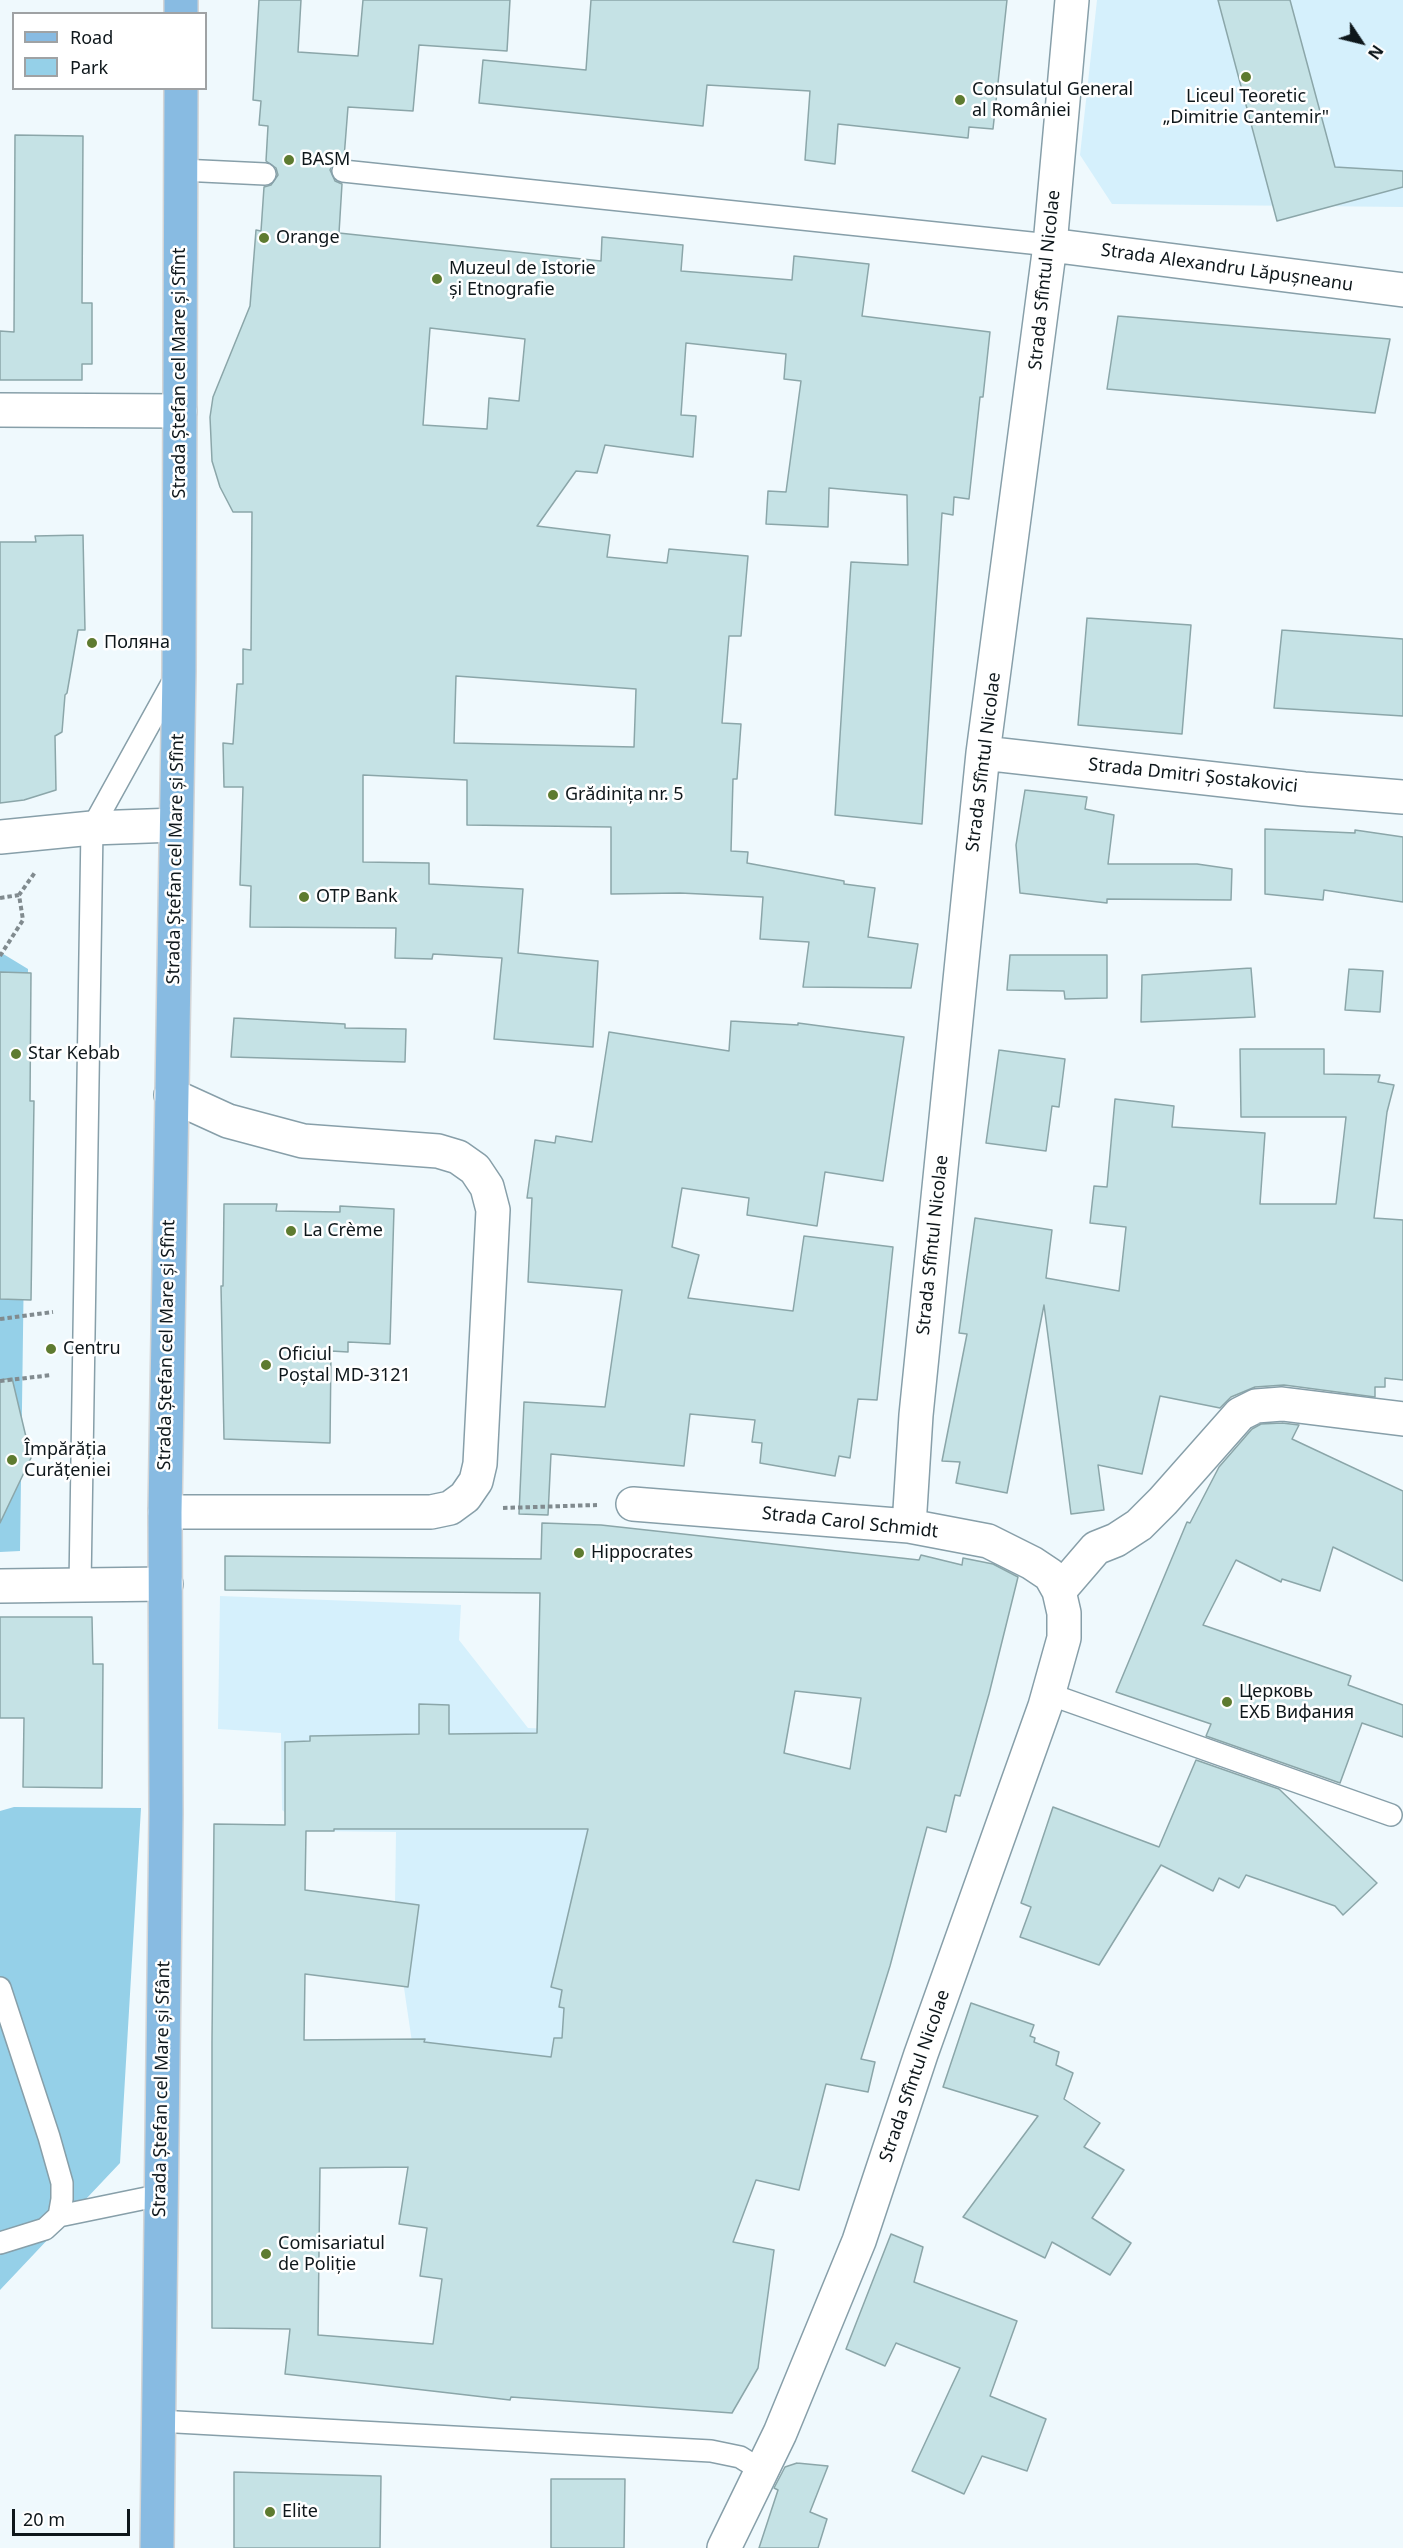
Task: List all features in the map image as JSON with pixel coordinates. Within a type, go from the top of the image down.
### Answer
[{"type":"main road","name":"Strada Ștefan cel Mare și Sfînt","points":[[166,1630],[165,1512],[179,671],[181,90]]},
{"type":"main road","name":"Strada Ștefan cel Mare și Sfânt","points":[[157,2548],[166,1630]]},
{"type":"street","name":"Strada Sfîntul Nicolae","points":[[909,1526],[916,1415],[983,753],[1050,245],[1072,0]]},
{"type":"street","name":"Strada Alexandru Lăpușneanu","points":[[1050,245],[1403,290]]},
{"type":"street","points":[[0,410],[180,411]]},
{"type":"street","name":"Strada Dmitri Șostakovici","points":[[983,753],[1304,789],[1403,797]]},
{"type":"street","points":[[0,837],[92,828],[176,825]]},
{"type":"street","points":[[165,1512],[431,1512],[450,1508],[465,1497],[476,1481],[480,1464],[493,1210],[487,1187],[475,1169],[458,1157],[438,1151],[303,1141],[228,1121],[171,1095]]},
{"type":"street","points":[[1059,1591],[1096,1548],[1116,1540],[1139,1525],[1163,1502],[1233,1421],[1240,1414],[1256,1406],[1282,1404],[1403,1419]]},
{"type":"street","name":"Strada Carol Schmidt","points":[[633,1504],[909,1526],[988,1541],[1032,1563],[1050,1575],[1059,1591]]},
{"type":"street","points":[[0,1586],[166,1584]]},
{"type":"street","name":"Strada Sfîntul Nicolae","points":[[724,2548],[780,2433],[859,2241],[921,2054],[1048,1694],[1064,1638],[1064,1613],[1059,1591]]},
{"type":"lane","points":[[181,170],[266,174]]},
{"type":"lane","points":[[343,171],[1050,245]]},
{"type":"lane","points":[[80,1585],[92,828],[179,671]]},
{"type":"lane","points":[[1048,1694],[1391,1815]]},
{"type":"lane","points":[[0,1988],[57,2162],[62,2191],[59,2216]]},
{"type":"lane","points":[[0,2243],[45,2229],[59,2216],[161,2195]]},
{"type":"lane","points":[[158,2421],[711,2451],[740,2457],[762,2470]]},
{"type":"path","points":[[0,898],[19,895],[24,920],[0,956]]},
{"type":"path","points":[[0,1319],[84,1306]]},
{"type":"path","points":[[0,1381],[83,1371]]},
{"type":"path","points":[[465,1497],[489,1507],[633,1504]]},
{"type":"shaded area","name":"Liceul Teoretic „Dimitrie Cantemir\"","points":[[1097,0],[1403,0],[1403,207],[1112,204],[1080,155]]},
{"type":"shaded area","points":[[220,1596],[461,1605],[459,1640],[528,1728],[581,1730],[599,1742],[580,2118],[423,2117],[403,1981],[395,1903],[396,1832],[309,1831],[282,1810],[281,1733],[218,1729]]},
{"type":"green space","points":[[0,952],[28,969],[20,1551],[0,1552]]},
{"type":"green space","points":[[14,1807],[141,1808],[120,2163],[0,2290],[0,1811]]},
{"type":"building","points":[[259,0],[301,0],[298,52],[358,56],[363,0],[510,0],[507,51],[419,45],[413,111],[348,107],[344,158],[333,163],[330,170],[335,181],[342,184],[339,233],[601,261],[602,237],[683,245],[681,271],[792,280],[794,256],[869,264],[862,316],[990,332],[983,397],[980,397],[969,499],[954,497],[953,515],[942,513],[922,824],[835,815],[851,562],[908,565],[907,495],[829,488],[828,527],[766,524],[768,491],[786,492],[801,381],[784,379],[786,354],[686,343],[681,415],[696,416],[693,457],[605,445],[597,473],[576,471],[537,526],[610,535],[607,557],[667,563],[669,549],[748,556],[741,636],[729,636],[722,723],[741,724],[737,779],[733,779],[731,851],[748,852],[747,863],[844,881],[844,884],[875,888],[868,937],[918,944],[911,988],[803,987],[809,942],[760,939],[763,897],[680,893],[611,894],[611,827],[467,825],[467,780],[363,775],[363,862],[429,863],[429,884],[523,889],[518,953],[598,961],[593,1047],[494,1039],[502,958],[433,954],[432,959],[395,958],[396,928],[250,927],[251,886],[240,885],[243,787],[224,787],[223,743],[233,744],[237,684],[243,684],[243,649],[251,650],[252,512],[233,512],[220,487],[212,461],[210,417],[213,397],[250,306],[256,230],[261,231],[264,187],[271,185],[278,175],[276,168],[266,161],[268,126],[259,125],[261,101],[253,100]],"holes":[[[430,328],[525,339],[519,401],[489,398],[487,429],[423,425]],[[456,676],[636,689],[634,747],[454,743]]]},
{"type":"building","points":[[591,0],[1007,0],[993,129],[969,127],[968,138],[838,124],[835,164],[805,160],[810,91],[707,85],[703,126],[479,103],[483,60],[586,70]]},
{"type":"building","points":[[1218,0],[1290,0],[1335,167],[1403,171],[1403,187],[1277,221]]},
{"type":"building","points":[[15,135],[83,136],[82,303],[92,303],[92,364],[82,364],[82,380],[0,380],[0,331],[14,332]]},
{"type":"building","points":[[1118,316],[1390,339],[1375,413],[1107,389]]},
{"type":"building","points":[[83,535],[85,630],[78,630],[65,695],[62,732],[55,736],[56,790],[24,800],[0,803],[0,542],[36,542],[35,536]]},
{"type":"building","points":[[1087,618],[1191,625],[1182,734],[1078,725]]},
{"type":"building","points":[[1282,630],[1403,639],[1403,716],[1274,708]]},
{"type":"building","points":[[1025,790],[1087,797],[1085,809],[1114,815],[1108,864],[1197,864],[1232,869],[1231,900],[1107,899],[1107,903],[1020,893],[1016,845]]},
{"type":"building","points":[[1265,829],[1355,833],[1355,830],[1403,837],[1403,902],[1324,890],[1323,900],[1265,894]]},
{"type":"building","points":[[1010,955],[1107,955],[1107,998],[1065,999],[1064,991],[1007,990]]},
{"type":"building","points":[[1251,968],[1255,1017],[1141,1022],[1142,975]]},
{"type":"building","points":[[1349,969],[1383,971],[1380,1012],[1345,1010]]},
{"type":"building","points":[[0,972],[31,973],[30,1101],[34,1101],[31,1300],[0,1299]]},
{"type":"building","points":[[234,1018],[345,1024],[345,1028],[406,1029],[405,1062],[231,1057]]},
{"type":"building","points":[[731,1021],[798,1025],[798,1023],[904,1037],[883,1181],[825,1172],[817,1226],[747,1215],[749,1198],[682,1188],[672,1247],[699,1255],[688,1298],[793,1311],[804,1236],[893,1247],[877,1400],[858,1399],[850,1458],[839,1456],[835,1476],[760,1463],[762,1443],[752,1442],[755,1420],[690,1414],[684,1466],[551,1454],[548,1515],[519,1514],[524,1402],[605,1407],[622,1290],[528,1282],[532,1198],[527,1198],[535,1140],[555,1143],[556,1136],[592,1142],[609,1032],[729,1051]]},
{"type":"building","points":[[1240,1049],[1324,1049],[1324,1074],[1380,1075],[1378,1082],[1394,1085],[1387,1112],[1374,1218],[1403,1220],[1403,1380],[1385,1378],[1385,1387],[1375,1387],[1375,1397],[1284,1385],[1255,1387],[1231,1397],[1220,1408],[1160,1396],[1142,1474],[1098,1465],[1104,1510],[1071,1514],[1044,1305],[1007,1493],[956,1483],[960,1462],[942,1461],[967,1334],[959,1333],[975,1218],[1052,1230],[1046,1278],[1119,1291],[1126,1227],[1090,1223],[1094,1186],[1107,1187],[1115,1099],[1174,1106],[1172,1127],[1265,1133],[1260,1204],[1336,1204],[1346,1117],[1241,1117]]},
{"type":"building","points":[[999,1050],[1065,1059],[1059,1107],[1052,1106],[1046,1151],[986,1143]]},
{"type":"building","points":[[224,1204],[277,1204],[276,1211],[340,1212],[340,1206],[394,1209],[390,1344],[348,1342],[348,1352],[331,1351],[330,1443],[224,1439],[221,1286],[223,1286]]},
{"type":"building","points":[[12,1378],[31,1458],[0,1523],[0,1380]]},
{"type":"building","points":[[1261,1424],[1299,1425],[1292,1439],[1403,1491],[1403,1581],[1333,1547],[1320,1591],[1282,1579],[1281,1582],[1236,1560],[1203,1625],[1351,1676],[1348,1685],[1403,1705],[1403,1737],[1362,1723],[1340,1783],[1206,1736],[1211,1724],[1116,1692],[1187,1522],[1190,1523],[1219,1467],[1252,1429]]},
{"type":"building","points":[[542,1523],[601,1525],[919,1560],[921,1555],[962,1565],[963,1558],[993,1564],[1018,1577],[989,1694],[960,1796],[955,1795],[946,1832],[927,1827],[890,1966],[861,2059],[875,2062],[868,2092],[826,2084],[799,2190],[756,2180],[733,2242],[774,2250],[758,2368],[732,2413],[511,2397],[510,2400],[285,2374],[290,2329],[212,2328],[214,1824],[285,1825],[285,1742],[310,1741],[310,1736],[419,1734],[419,1704],[449,1705],[449,1734],[537,1733],[540,1593],[225,1590],[225,1556],[541,1559]],"holes":[[[795,1691],[861,1698],[850,1769],[784,1753]],[[334,1829],[588,1829],[551,1987],[562,1990],[559,2007],[564,2008],[562,2038],[554,2038],[551,2057],[424,2042],[425,2039],[304,2040],[305,1974],[408,1987],[419,1905],[305,1890],[306,1831],[334,1831]],[[408,2167],[399,2224],[427,2228],[420,2276],[442,2279],[433,2344],[318,2335],[320,2168]]]},
{"type":"building","points":[[0,1617],[92,1617],[93,1664],[103,1664],[102,1788],[23,1787],[24,1718],[0,1718]]},
{"type":"building","points":[[1196,1760],[1279,1789],[1377,1883],[1343,1915],[1335,1906],[1246,1875],[1239,1888],[1219,1878],[1213,1891],[1161,1865],[1099,1965],[1020,1937],[1031,1907],[1021,1903],[1053,1807],[1159,1847]]},
{"type":"building","points":[[971,2003],[1034,2025],[1030,2036],[1035,2038],[1034,2042],[1059,2052],[1056,2065],[1073,2073],[1064,2099],[1100,2123],[1084,2147],[1124,2170],[1092,2218],[1131,2243],[1110,2275],[1052,2242],[1045,2258],[963,2217],[1038,2116],[943,2087]]},
{"type":"building","points":[[891,2234],[923,2247],[914,2282],[1017,2321],[990,2396],[1046,2419],[1027,2471],[982,2456],[964,2494],[912,2471],[960,2368],[896,2343],[885,2366],[846,2349]]},
{"type":"building","points":[[797,2463],[828,2466],[810,2512],[827,2519],[818,2548],[759,2548],[778,2490],[774,2488],[785,2467]]},
{"type":"building","points":[[234,2472],[381,2476],[380,2548],[234,2548]]},
{"type":"building","points":[[551,2479],[625,2479],[624,2548],[551,2548]]},
{"type":"place","name":"Liceul Teoretic „Dimitrie Cantemir\"","points":[[1246,77]]},
{"type":"place","name":"Consulatul General al României","points":[[960,100]]},
{"type":"place","name":"BASM","points":[[289,160]]},
{"type":"place","name":"Orange","points":[[264,238]]},
{"type":"place","name":"Muzeul de Istorie și Etnografie","points":[[437,279]]},
{"type":"place","name":"Поляна","points":[[92,643]]},
{"type":"place","name":"Grădinița nr. 5","points":[[553,795]]},
{"type":"place","name":"OTP Bank","points":[[304,897]]},
{"type":"place","name":"Star Kebab","points":[[16,1054]]},
{"type":"place","name":"La Crème","points":[[291,1231]]},
{"type":"place","name":"Centru","points":[[51,1349]]},
{"type":"place","name":"Oficiul Poștal MD-3121","points":[[266,1365]]},
{"type":"place","name":"Împărăția Curățeniei","points":[[12,1460]]},
{"type":"place","name":"Hippocrates","points":[[579,1553]]},
{"type":"place","name":"Церковь ЕХБ Вифания","points":[[1227,1702]]},
{"type":"place","name":"Comisariatul de Poliție","points":[[266,2254]]},
{"type":"place","name":"Elite","points":[[270,2512]]}]
